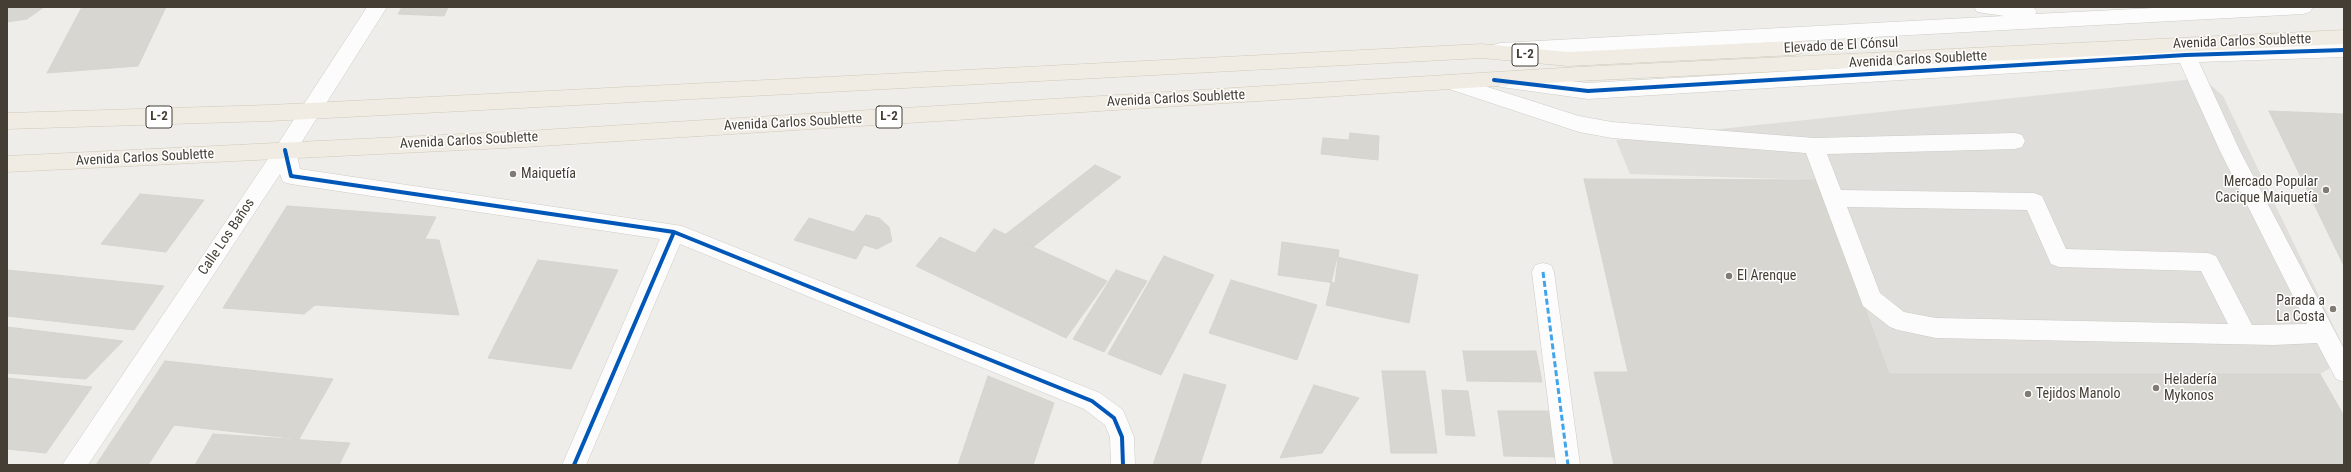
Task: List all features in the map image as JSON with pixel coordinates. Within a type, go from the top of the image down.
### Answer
[{"type":"main road","name":"Elevado de El Cónsul","points":[[1482,51],[1568,59],[2344,22]]},
{"type":"main road","name":"Elevado de El Cónsul","points":[[1494,80],[2344,37]]},
{"type":"main road","name":"Avenida Carlos Soublette","points":[[7,121],[310,111],[1482,51]]},
{"type":"main road","name":"Avenida Carlos Soublette","points":[[7,164],[533,138],[1494,80]]},
{"type":"street","name":"Calle Los Baños","points":[[74,465],[285,150],[377,7]]},
{"type":"street","points":[[1984,7],[2092,19]]},
{"type":"street","name":"Avenida Carlos Soublette","points":[[1482,51],[2303,7]]},
{"type":"street","name":"Avenida Carlos Soublette","points":[[1494,80],[1588,91],[2186,55],[2344,50]]},
{"type":"street","points":[[2186,55],[2230,151],[2344,372]]},
{"type":"street","points":[[1450,82],[1579,124],[1612,130],[1814,146],[2015,141]]},
{"type":"street","points":[[1814,146],[1871,299],[1898,320],[1936,328],[2245,334],[2324,333]]},
{"type":"street","points":[[285,150],[291,176],[674,232],[1092,401],[1114,418],[1122,437],[1123,465]]},
{"type":"street","points":[[1833,198],[2034,202],[2059,258],[2208,262],[2245,334]]},
{"type":"street","points":[[574,465],[674,232]]},
{"type":"street","points":[[1543,272],[1568,465]]},
{"type":"shaded area","points":[[2203,78],[2223,96],[2344,348],[2344,360],[2320,374],[1889,374],[1818,180],[1630,174],[1616,140]]},
{"type":"building","points":[[7,7],[44,7],[27,19],[7,22]]},
{"type":"building","points":[[82,7],[166,7],[138,66],[47,73]]},
{"type":"building","points":[[402,7],[448,7],[444,16],[398,14]]},
{"type":"building","name":"Mercado Popular Cacique Maiquetía","points":[[2269,111],[2344,114],[2344,266]]},
{"type":"building","points":[[1350,133],[1379,136],[1378,160],[1321,154],[1323,138],[1349,140]]},
{"type":"building","points":[[1095,165],[1121,177],[1033,247],[1006,234]]},
{"type":"building","name":"El Arenque","points":[[1584,179],[1818,180],[1889,374],[2320,374],[2344,416],[2344,465],[1614,465],[1594,372],[1628,372]]},
{"type":"building","points":[[140,194],[204,200],[166,252],[101,244]]},
{"type":"building","points":[[287,206],[436,217],[425,239],[439,240],[459,315],[315,305],[304,314],[223,308]]},
{"type":"building","points":[[866,215],[879,218],[889,227],[892,241],[877,249],[864,245],[856,259],[794,240],[809,218],[854,232]]},
{"type":"building","points":[[994,229],[1107,281],[1066,338],[916,266],[940,237],[975,253]]},
{"type":"building","points":[[1282,242],[1339,250],[1335,283],[1278,275]]},
{"type":"building","points":[[1164,256],[1214,275],[1161,375],[1108,354]]},
{"type":"building","points":[[1337,257],[1418,275],[1409,323],[1326,305]]},
{"type":"building","points":[[538,260],[618,270],[571,369],[488,358]]},
{"type":"building","points":[[7,270],[164,286],[134,330],[7,316]]},
{"type":"building","points":[[1116,270],[1147,281],[1104,352],[1073,339]]},
{"type":"building","points":[[1231,280],[1317,305],[1297,360],[1209,333]]},
{"type":"building","points":[[7,327],[123,341],[86,379],[7,373]]},
{"type":"building","points":[[1463,351],[1536,351],[1542,382],[1467,381]]},
{"type":"building","points":[[165,361],[333,379],[299,439],[174,425],[148,465],[96,465]]},
{"type":"building","points":[[1382,371],[1425,371],[1437,453],[1391,453]]},
{"type":"building","points":[[1184,374],[1226,385],[1200,465],[1153,465]]},
{"type":"building","points":[[988,376],[1054,403],[1033,465],[958,465]]},
{"type":"building","points":[[7,378],[92,387],[46,453],[7,449]]},
{"type":"building","points":[[1314,385],[1359,398],[1322,453],[1280,458]]},
{"type":"building","points":[[1442,390],[1468,391],[1475,436],[1446,435]]},
{"type":"building","points":[[1498,411],[1552,411],[1559,457],[1504,456]]},
{"type":"building","points":[[213,434],[350,443],[339,465],[195,465]]},
{"type":"marked path","points":[[1543,272],[1568,465]]},
{"type":"cycle path","points":[[1494,80],[1588,91],[2186,55],[2344,50]]},
{"type":"cycle path","points":[[285,150],[291,176],[674,232],[574,465]]},
{"type":"cycle path","points":[[674,232],[1092,401],[1114,418],[1122,437],[1123,465]]},
{"type":"place","name":"Maiquetía","points":[[513,174]]},
{"type":"place","name":"Mercado Popular Cacique Maiquetía","points":[[2326,190]]},
{"type":"place","name":"El Arenque","points":[[1729,276]]},
{"type":"place","name":"Parada a La Costa","points":[[2333,309]]},
{"type":"place","name":"Heladería Mykonos","points":[[2156,388]]},
{"type":"place","name":"Tejidos Manolo","points":[[2028,394]]}]
